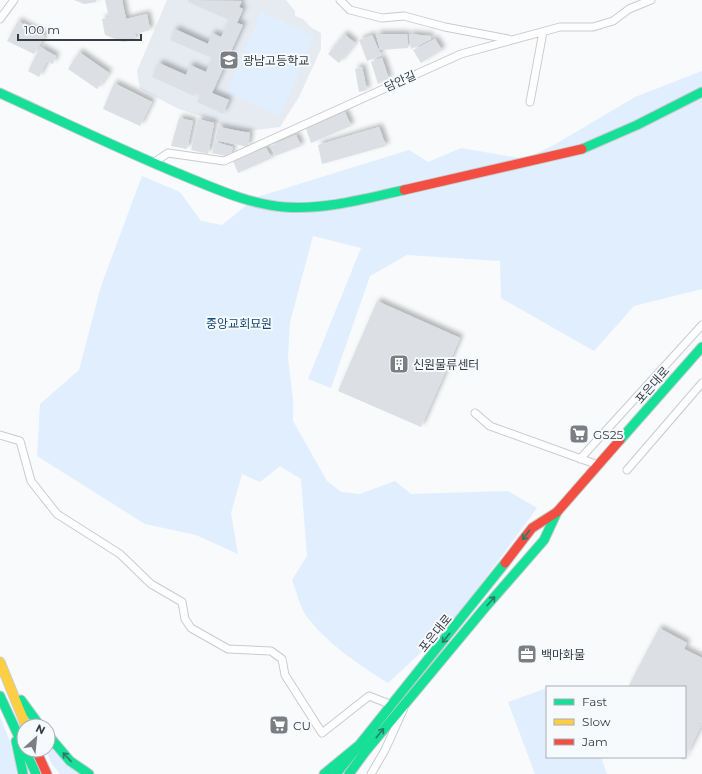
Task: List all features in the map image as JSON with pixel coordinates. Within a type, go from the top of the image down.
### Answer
[{"type":"main road","points":[[0,93],[153,163],[245,200],[276,206],[308,208],[340,205],[579,150],[637,125],[702,92]]},
{"type":"main road","name":"포은대로","points":[[348,774],[482,610],[544,540],[557,512],[702,347]]},
{"type":"main road","name":"포은대로","points":[[336,774],[470,608],[532,528],[557,512]]},
{"type":"main road","points":[[0,662],[23,718]]},
{"type":"main road","points":[[7,679],[34,718]]},
{"type":"main road","points":[[0,696],[16,732]]},
{"type":"main road","points":[[12,724],[23,774]]},
{"type":"main road","points":[[56,744],[70,760],[89,774]]},
{"type":"main road","points":[[324,774],[358,746]]},
{"type":"main road","points":[[28,758],[36,774]]},
{"type":"main road","points":[[40,758],[47,774]]},
{"type":"street","points":[[0,19],[14,0]]},
{"type":"street","points":[[340,0],[350,10],[382,18],[404,16],[445,27],[511,39]]},
{"type":"street","name":"담안길","points":[[153,163],[168,153],[224,162],[461,54],[511,39],[560,27],[593,27],[613,22],[629,9],[651,0]]},
{"type":"street","points":[[530,102],[544,32]]},
{"type":"street","points":[[580,459],[702,325]]},
{"type":"street","points":[[626,470],[702,383]]},
{"type":"street","points":[[475,413],[490,426],[598,465]]},
{"type":"street","points":[[0,435],[20,441],[31,481],[58,514],[120,554],[150,584],[182,602],[185,619],[191,628],[228,649],[271,652],[282,659],[285,675],[291,687],[322,733],[369,696],[392,705]]},
{"type":"street","points":[[371,774],[385,750],[406,703]]},
{"type":"shaded area","name":"광남고등학교","points":[[167,0],[286,0],[295,11],[295,16],[303,19],[312,28],[321,33],[321,49],[299,97],[280,127],[239,132],[210,119],[179,109],[140,89],[137,71]]},
{"type":"green space","points":[[261,12],[314,36],[280,116],[227,93]]},
{"type":"green space","name":"중앙교회묘원","points":[[702,71],[702,289],[634,306],[594,351],[501,298],[500,261],[407,255],[370,276],[331,388],[308,379],[361,248],[313,236],[290,322],[288,358],[293,400],[293,421],[327,481],[341,492],[360,494],[395,481],[411,494],[508,491],[537,508],[451,625],[388,683],[355,662],[325,637],[307,617],[302,609],[292,580],[307,556],[301,479],[280,466],[260,482],[242,474],[231,513],[238,554],[196,535],[145,524],[37,456],[40,404],[79,370],[101,286],[142,176],[180,192],[201,221],[222,225],[257,197],[409,150],[428,162],[461,148],[525,159],[554,145],[635,97]]},
{"type":"green space","points":[[546,688],[546,758],[601,758],[607,774],[535,774],[508,702]]},
{"type":"green space","points":[[0,717],[9,739],[18,774],[0,774]]},
{"type":"green space","points":[[56,752],[81,774],[60,774],[49,758],[56,758]]},
{"type":"building","points":[[74,0],[96,0],[96,2],[84,4]]},
{"type":"building","points":[[105,0],[122,0],[126,19],[147,14],[150,30],[135,34],[136,40],[123,42],[105,35],[102,19],[109,17]]},
{"type":"building","points":[[188,0],[242,1],[239,7],[243,9],[237,23],[243,25],[212,93],[229,100],[223,114],[197,102],[201,94],[196,92],[194,96],[152,77],[159,63],[186,75],[190,65],[206,72],[212,58],[170,40],[175,29],[208,44],[212,33],[221,37],[229,20],[188,2]]},
{"type":"building","points":[[18,21],[45,36],[34,54],[7,41]]},
{"type":"building","points":[[344,34],[355,43],[339,63],[328,54]]},
{"type":"building","points":[[376,34],[407,34],[408,48],[380,50]]},
{"type":"building","points":[[409,34],[430,36],[431,39],[411,49]]},
{"type":"building","points":[[372,35],[381,55],[367,61],[359,40]]},
{"type":"building","points":[[435,39],[442,50],[421,63],[413,50]]},
{"type":"building","points":[[40,47],[56,56],[53,64],[47,61],[39,77],[28,71]]},
{"type":"building","points":[[79,52],[109,73],[97,89],[68,69]]},
{"type":"building","points":[[382,58],[389,79],[378,84],[371,62]]},
{"type":"building","points":[[362,67],[367,90],[359,92],[355,69]]},
{"type":"building","points":[[114,83],[152,102],[140,126],[103,109]]},
{"type":"building","points":[[345,112],[351,126],[311,143],[306,129]]},
{"type":"building","points":[[179,118],[193,121],[187,149],[171,146]]},
{"type":"building","points":[[198,119],[214,123],[208,154],[191,150]]},
{"type":"building","points":[[218,127],[250,133],[248,147],[215,140]]},
{"type":"building","points":[[379,127],[386,146],[322,164],[318,145]]},
{"type":"building","points":[[296,135],[301,146],[275,156],[270,146]]},
{"type":"building","points":[[215,142],[233,147],[230,157],[212,153]]},
{"type":"building","points":[[266,148],[272,158],[238,173],[233,161]]},
{"type":"building","name":"신원물류센터","points":[[377,301],[460,338],[421,427],[338,391]]},
{"type":"building","points":[[659,628],[687,643],[684,649],[702,658],[702,724],[686,756],[686,686],[629,686]]},
{"type":"traffic: fast","points":[[582,149],[637,125],[702,92]]},
{"type":"traffic: fast","points":[[0,93],[110,144],[243,199],[270,205],[299,208],[344,203],[404,190]]},
{"type":"traffic: fast","points":[[620,440],[702,347]]},
{"type":"traffic: fast","points":[[365,752],[483,610],[544,540],[557,512]]},
{"type":"traffic: fast","points":[[336,774],[505,563]]},
{"type":"traffic: fast","points":[[0,696],[16,731]]},
{"type":"traffic: fast","points":[[21,700],[34,718]]},
{"type":"traffic: fast","points":[[56,744],[70,761],[89,774]]},
{"type":"traffic: fast","points":[[324,774],[358,746]]},
{"type":"traffic: fast","points":[[349,774],[368,748]]},
{"type":"traffic: fast","points":[[20,758],[23,774]]},
{"type":"traffic: fast","points":[[29,758],[36,774]]},
{"type":"traffic: slow","points":[[0,662],[23,718]]},
{"type":"traffic: jam","points":[[404,190],[582,149]]},
{"type":"traffic: jam","points":[[505,563],[532,528],[557,512],[620,440]]},
{"type":"traffic: jam","points":[[40,758],[47,774]]},
{"type":"place","name":"광남고등학교","points":[[229,60]]},
{"type":"place","name":"신원물류센터","points":[[399,364]]},
{"type":"place","name":"GS25","points":[[579,434]]},
{"type":"place","name":"백마화물","points":[[527,654]]},
{"type":"place","name":"CU","points":[[279,725]]}]
